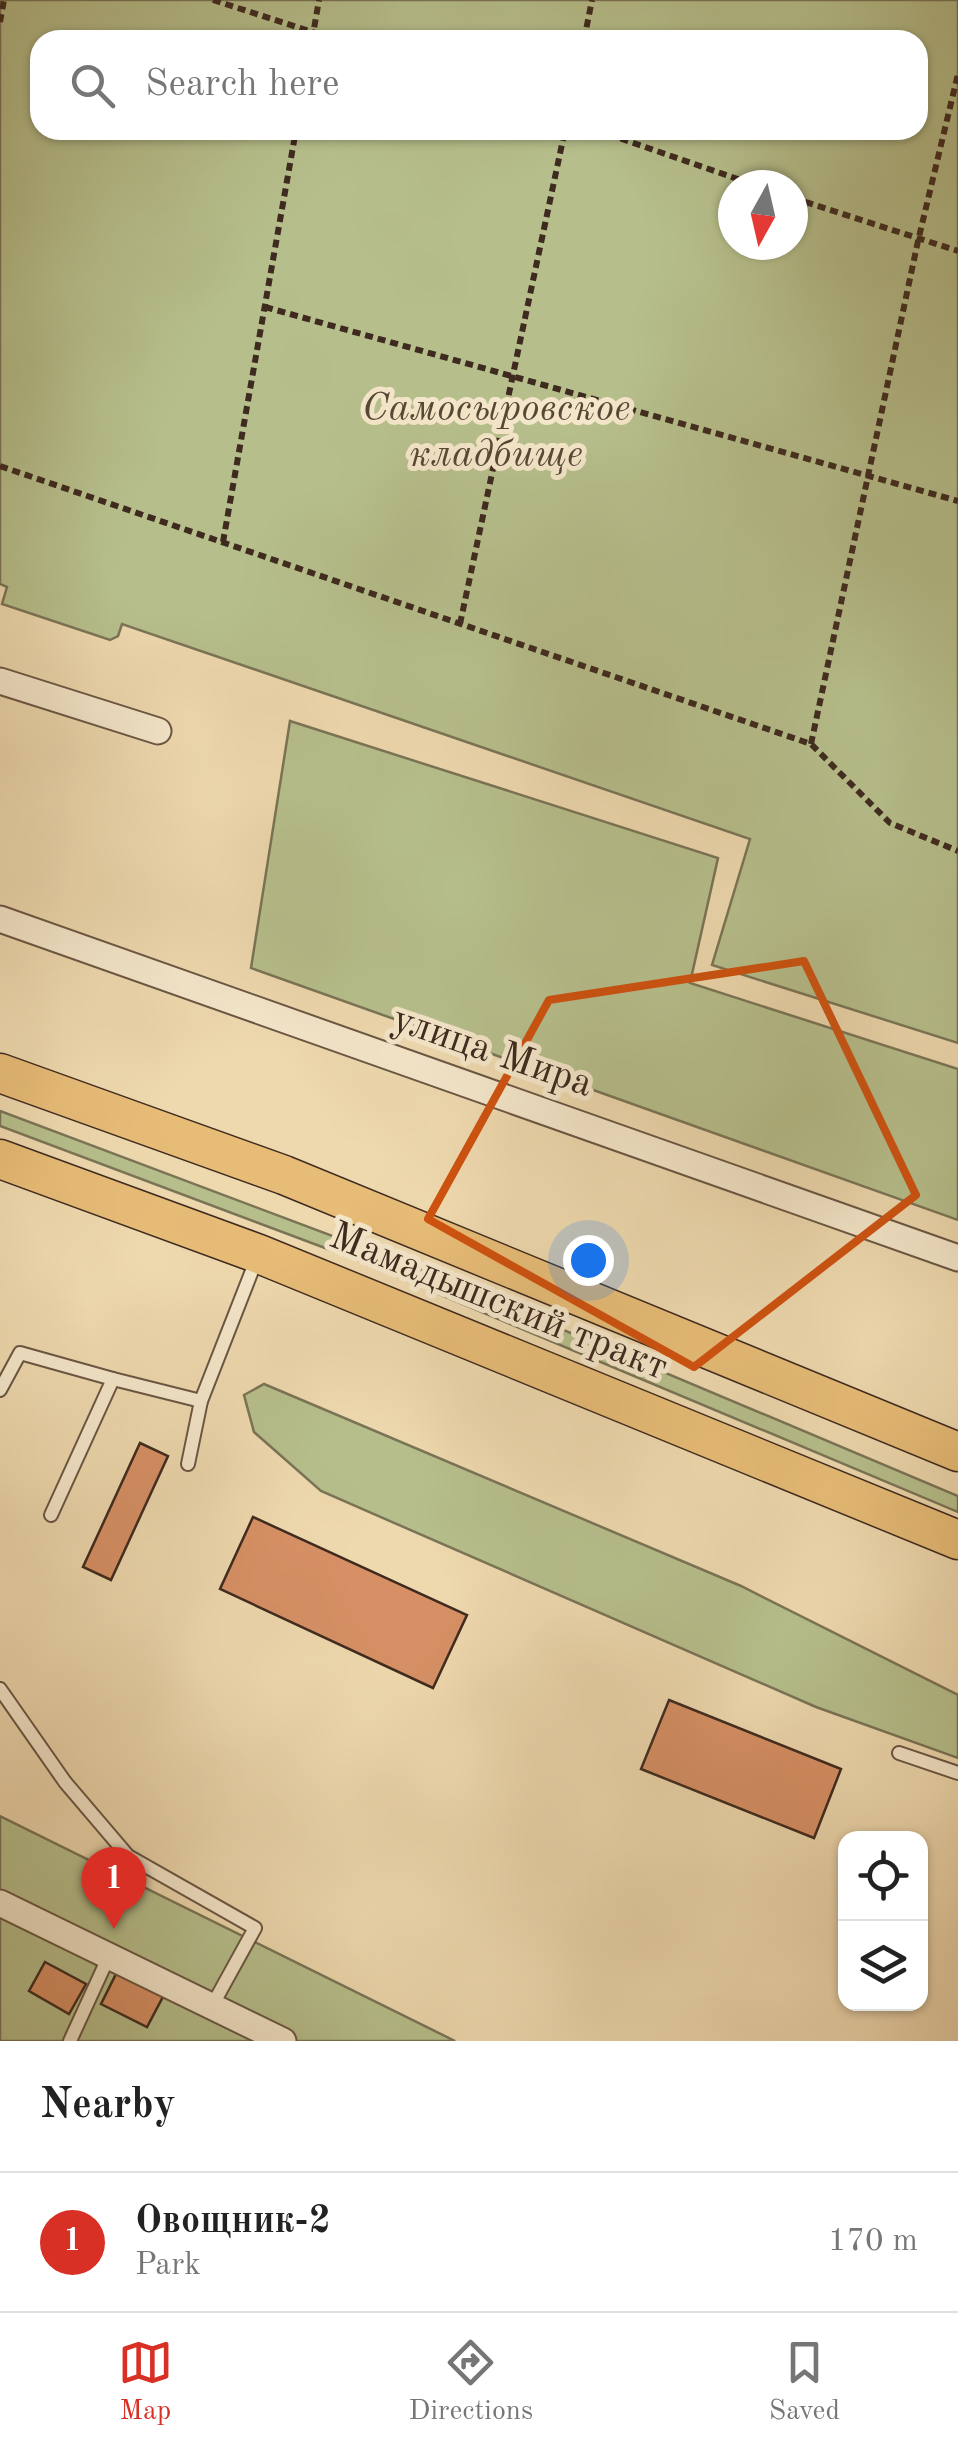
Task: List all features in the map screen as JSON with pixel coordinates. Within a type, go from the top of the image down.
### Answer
[{"type":"main road","name":"Мамадышский тракт","points":[[0,1073],[284,1175],[958,1452]]},
{"type":"main road","name":"Мамадышский тракт","points":[[0,1160],[258,1254],[958,1540]]},
{"type":"street","points":[[0,681],[158,731]]},
{"type":"street","name":"улица Мира","points":[[0,919],[958,1258]]},
{"type":"street","points":[[0,1903],[283,2041]]},
{"type":"lane","points":[[188,1464],[200,1402],[258,1254]]},
{"type":"lane","points":[[0,1390],[20,1353],[200,1402]]},
{"type":"lane","points":[[51,1514],[114,1378]]},
{"type":"lane","points":[[0,1689],[65,1782],[128,1856],[254,1928],[212,2006]]},
{"type":"lane","points":[[899,1753],[958,1773]]},
{"type":"lane","points":[[70,2041],[109,1956]]},
{"type":"path","points":[[0,22],[4,0]]},
{"type":"path","points":[[214,0],[296,30]]},
{"type":"path","points":[[314,30],[319,0]]},
{"type":"path","points":[[586,30],[592,0]]},
{"type":"path","points":[[811,744],[918,241],[958,74]]},
{"type":"path","points":[[223,542],[294,140]]},
{"type":"path","points":[[460,624],[563,140]]},
{"type":"path","points":[[625,140],[718,172]]},
{"type":"path","points":[[808,203],[918,241],[958,250]]},
{"type":"path","points":[[264,307],[958,501]]},
{"type":"path","points":[[0,466],[811,744],[890,823],[958,851]]},
{"type":"highlighted area","points":[[804,961],[916,1195],[694,1367],[428,1219],[549,1000]]},
{"type":"green space","name":"Самосыровское кладбище","points":[[0,0],[958,0],[958,1043],[712,965],[750,839],[122,624],[118,636],[110,640],[2,604],[7,587],[0,584]]},
{"type":"green space","points":[[290,721],[718,858],[690,983],[958,1069],[958,1220],[251,968]]},
{"type":"green space","points":[[0,1111],[407,1264],[958,1496],[958,1512],[365,1263],[0,1126]]},
{"type":"green space","points":[[264,1384],[741,1586],[958,1695],[958,1758],[816,1707],[321,1491],[254,1432],[244,1395]]},
{"type":"green space","points":[[0,1816],[455,2041],[0,2041]]},
{"type":"building","points":[[140,1443],[168,1456],[111,1580],[83,1567]]},
{"type":"building","points":[[253,1517],[467,1615],[433,1688],[220,1589]]},
{"type":"building","points":[[669,1700],[841,1769],[814,1838],[641,1769]]},
{"type":"building","points":[[45,1962],[86,1984],[69,2014],[29,1991]]},
{"type":"building","points":[[119,1968],[166,1991],[147,2027],[101,2004]]},
{"type":"place","name":"Овощник-2","points":[[114,1929]]}]
